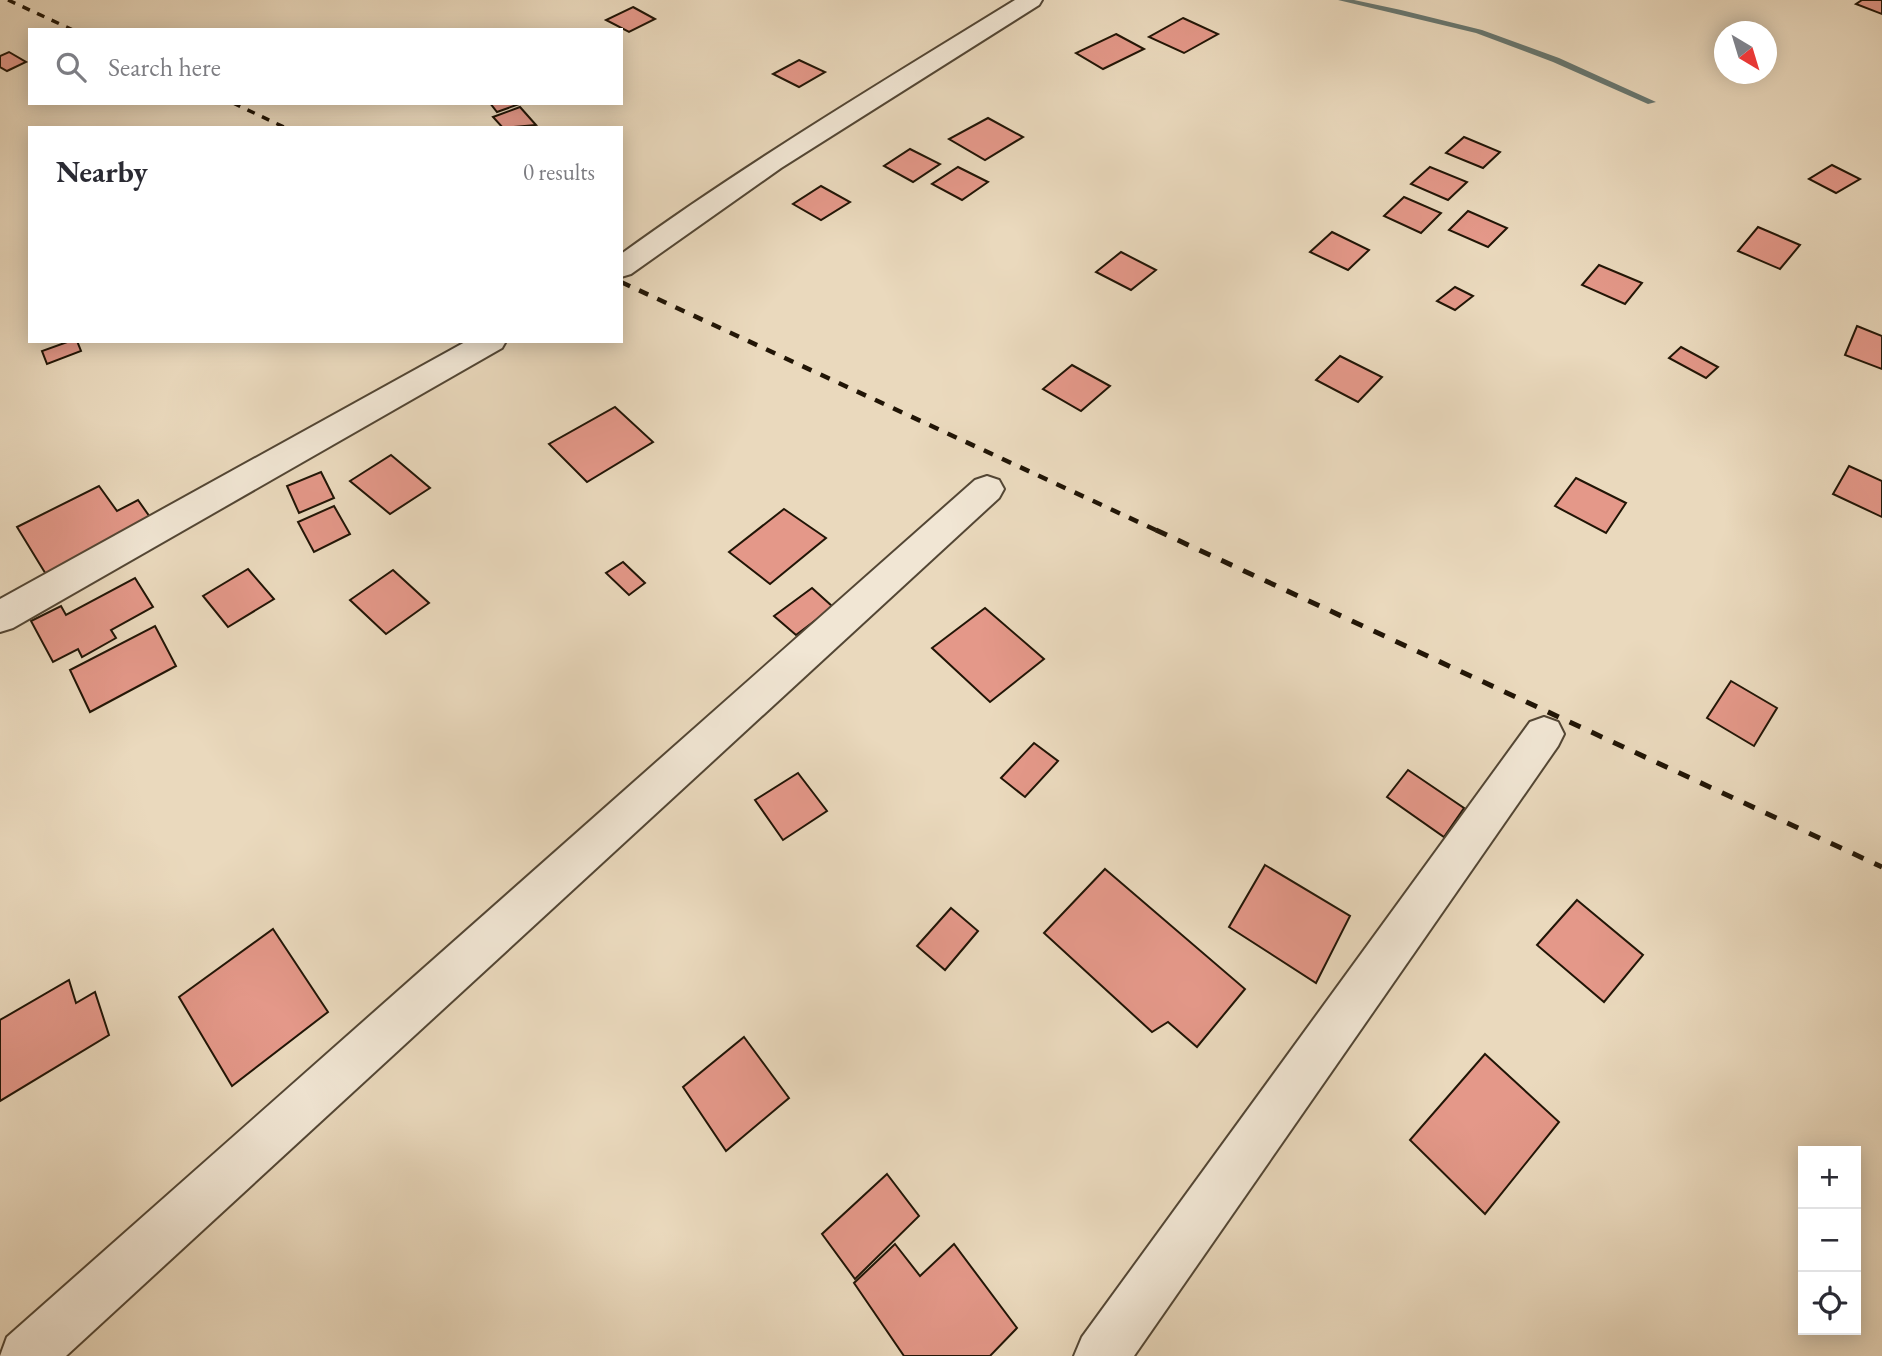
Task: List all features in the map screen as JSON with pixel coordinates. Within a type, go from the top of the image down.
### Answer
[{"type":"street","points":[[623,267],[712,202],[891,85],[1031,0]]},
{"type":"street","points":[[0,617],[487,343]]},
{"type":"street","points":[[26,1356],[987,489]]},
{"type":"street","points":[[1101,1356],[1544,734]]},
{"type":"building","points":[[1862,0],[1882,0],[1882,14],[1856,4]]},
{"type":"building","points":[[633,7],[655,19],[629,32],[606,20]]},
{"type":"building","points":[[1183,18],[1218,34],[1184,53],[1149,37]]},
{"type":"building","points":[[1116,34],[1144,49],[1103,69],[1076,53]]},
{"type":"building","points":[[9,52],[26,62],[7,71],[0,67],[0,56]]},
{"type":"building","points":[[799,60],[825,72],[799,87],[773,74]]},
{"type":"building","points":[[492,105],[516,105],[497,112]]},
{"type":"building","points":[[520,107],[536,125],[501,126],[493,117]]},
{"type":"building","points":[[988,118],[1023,137],[985,160],[949,139]]},
{"type":"building","points":[[1464,137],[1500,152],[1483,168],[1446,153]]},
{"type":"building","points":[[910,149],[940,164],[913,182],[884,166]]},
{"type":"building","points":[[1832,165],[1860,179],[1836,193],[1809,179]]},
{"type":"building","points":[[958,167],[988,182],[962,200],[932,184]]},
{"type":"building","points":[[1430,167],[1467,182],[1448,200],[1411,184]]},
{"type":"building","points":[[821,186],[850,202],[821,220],[793,204]]},
{"type":"building","points":[[1404,197],[1441,213],[1421,233],[1384,216]]},
{"type":"building","points":[[1468,211],[1507,228],[1488,247],[1449,230]]},
{"type":"building","points":[[1758,227],[1800,245],[1780,269],[1738,251]]},
{"type":"building","points":[[1332,232],[1369,250],[1348,270],[1310,252]]},
{"type":"building","points":[[1121,252],[1156,270],[1131,290],[1096,272]]},
{"type":"building","points":[[1599,265],[1642,283],[1625,304],[1582,285]]},
{"type":"building","points":[[1455,287],[1473,296],[1455,310],[1437,301]]},
{"type":"building","points":[[1857,326],[1882,336],[1882,369],[1845,355]]},
{"type":"building","points":[[64,343],[78,343],[81,351],[47,364],[42,351]]},
{"type":"building","points":[[1681,347],[1718,367],[1706,378],[1669,358]]},
{"type":"building","points":[[1340,356],[1382,377],[1358,402],[1316,380]]},
{"type":"building","points":[[1072,365],[1110,386],[1081,411],[1043,389]]},
{"type":"building","points":[[615,407],[653,442],[587,482],[549,444]]},
{"type":"building","points":[[391,455],[430,488],[390,514],[350,481]]},
{"type":"building","points":[[1849,466],[1882,481],[1882,517],[1833,494]]},
{"type":"building","points":[[321,472],[334,498],[299,513],[287,486]]},
{"type":"building","points":[[1576,478],[1626,503],[1606,533],[1555,506]]},
{"type":"building","points":[[99,486],[117,511],[138,500],[152,520],[47,576],[17,527]]},
{"type":"building","points":[[334,506],[350,534],[314,552],[298,522]]},
{"type":"building","points":[[784,509],[826,538],[770,584],[729,552]]},
{"type":"building","points":[[623,562],[645,583],[629,595],[606,573]]},
{"type":"building","points":[[248,569],[274,599],[228,627],[203,596]]},
{"type":"building","points":[[393,570],[429,603],[386,634],[350,600]]},
{"type":"building","points":[[135,578],[153,607],[111,630],[116,638],[82,657],[78,649],[53,662],[31,621],[61,606],[66,615]]},
{"type":"building","points":[[812,588],[833,607],[796,635],[774,616]]},
{"type":"building","points":[[985,608],[1044,659],[990,702],[932,648]]},
{"type":"building","points":[[155,626],[176,666],[90,712],[70,670]]},
{"type":"building","points":[[1731,681],[1777,708],[1754,746],[1707,718]]},
{"type":"building","points":[[1034,743],[1058,761],[1025,797],[1001,778]]},
{"type":"building","points":[[1408,770],[1464,808],[1444,837],[1387,797]]},
{"type":"building","points":[[798,773],[827,811],[783,840],[755,800]]},
{"type":"building","points":[[1265,865],[1350,916],[1316,983],[1229,927]]},
{"type":"building","points":[[1105,869],[1245,989],[1197,1047],[1168,1022],[1152,1032],[1044,933]]},
{"type":"building","points":[[1577,900],[1643,955],[1604,1002],[1537,945]]},
{"type":"building","points":[[951,908],[978,931],[945,970],[917,946]]},
{"type":"building","points":[[273,929],[328,1012],[232,1086],[179,997]]},
{"type":"building","points":[[69,980],[76,1003],[95,992],[109,1035],[0,1101],[0,1020]]},
{"type":"building","points":[[744,1037],[789,1098],[726,1151],[683,1087]]},
{"type":"building","points":[[1485,1054],[1559,1122],[1485,1214],[1410,1140]]},
{"type":"building","points":[[887,1174],[919,1216],[855,1279],[822,1234]]},
{"type":"building","points":[[895,1244],[920,1276],[954,1244],[1017,1328],[990,1356],[904,1356],[854,1283]]},
{"type":"waterway","points":[[1342,0],[1421,16],[1479,32],[1556,60],[1651,102]]},
{"type":"railway","points":[[8,0],[69,28]]},
{"type":"railway","points":[[237,105],[282,126]]},
{"type":"railway","points":[[623,283],[1160,532]]},
{"type":"railway","points":[[1156,530],[1882,867]]}]
